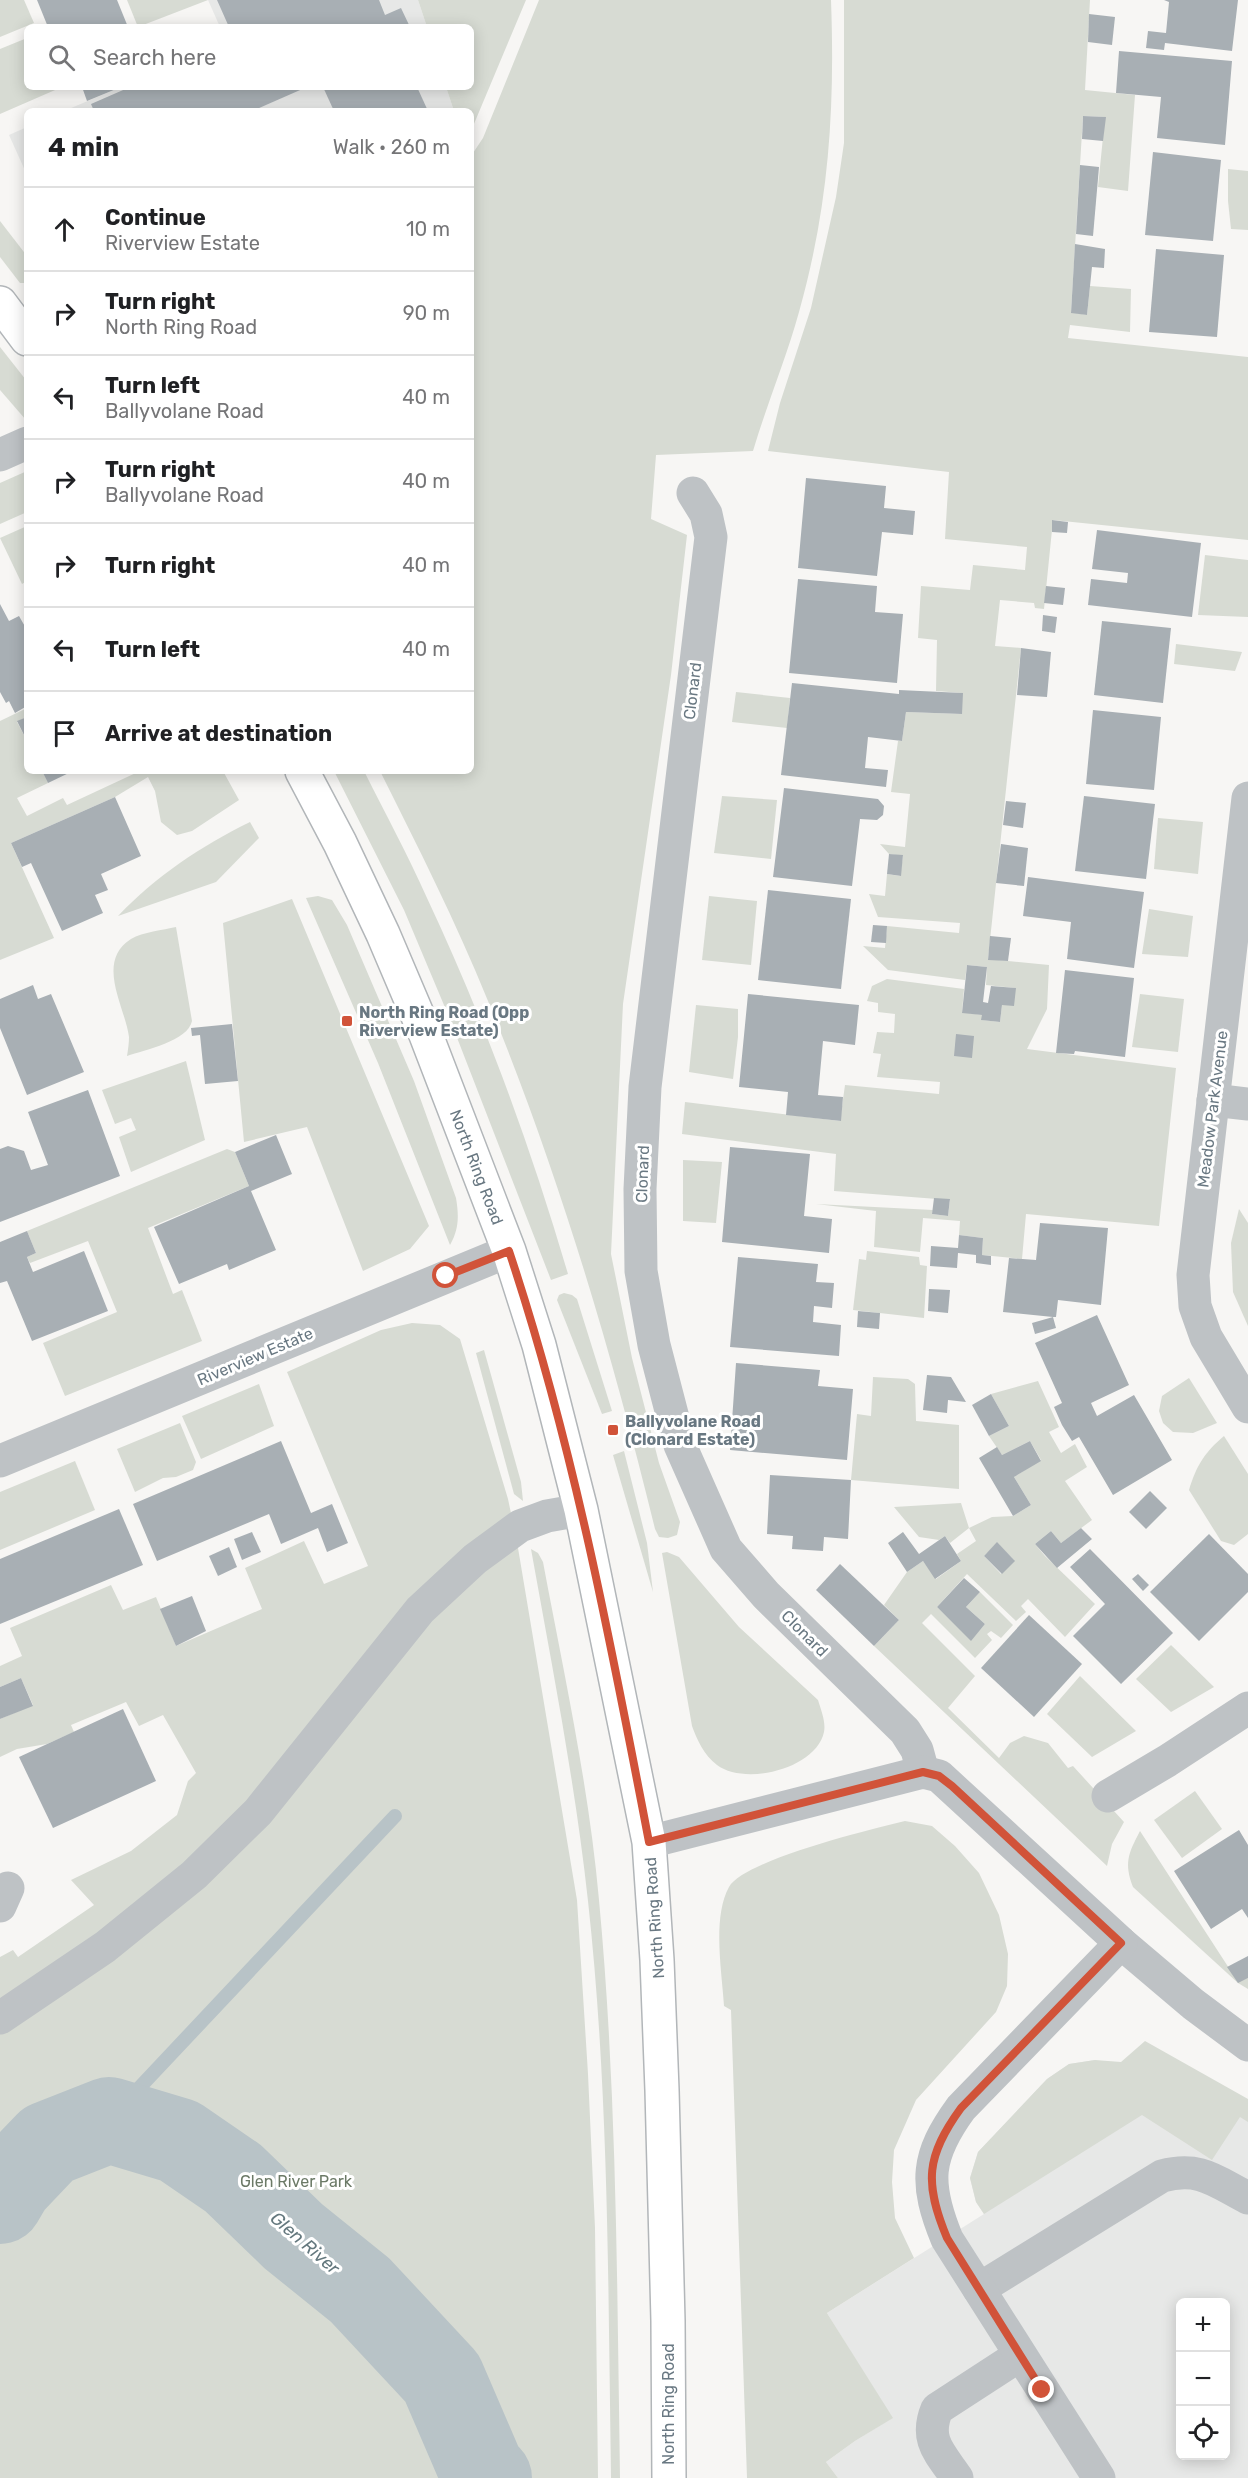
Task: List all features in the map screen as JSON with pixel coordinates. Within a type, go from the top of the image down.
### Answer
[{"type":"main road","points":[[0,303],[24,335]]},
{"type":"main road","name":"North Ring Road","points":[[304,774],[340,843],[392,954],[426,1035],[509,1251],[539,1345],[581,1510],[649,1842],[657,1960],[662,2090],[668,2321],[669,2478]]},
{"type":"street","points":[[0,455],[24,444]]},
{"type":"street","name":"Clonard","points":[[693,493],[706,514],[711,537],[645,1087],[640,1189],[641,1271],[652,1335],[680,1445],[726,1549],[766,1595],[905,1731],[917,1750],[923,1772]]},
{"type":"street","name":"Meadow Park Avenue","points":[[1248,798],[1192,1275],[1195,1306],[1206,1337],[1248,1407]]},
{"type":"street","points":[[1213,1100],[1248,1104]]},
{"type":"street","name":"Riverview Estate","points":[[0,1461],[509,1251]]},
{"type":"street","points":[[0,2018],[105,1947],[202,1867],[258,1812],[420,1610],[475,1559],[520,1526],[546,1516],[581,1510]]},
{"type":"street","points":[[1108,1796],[1248,1708]]},
{"type":"street","points":[[649,1842],[923,1772],[939,1776],[1121,1943],[1193,2004],[1248,2044]]},
{"type":"street","points":[[1099,2478],[947,2238],[938,2217],[931,2186],[934,2156],[943,2133],[961,2108],[1121,1943]]},
{"type":"street","points":[[979,2289],[1162,2176],[1176,2172],[1203,2174],[1248,2198]]},
{"type":"street","points":[[957,2478],[931,2436],[931,2424],[937,2409],[1020,2355]]},
{"type":"shaded area","points":[[208,0],[418,0],[426,24],[219,24]]},
{"type":"shaded area","points":[[114,90],[447,90],[453,108],[71,108]]},
{"type":"shaded area","points":[[24,128],[24,168],[9,135]]},
{"type":"shaded area","points":[[1095,2060],[1248,2109],[1248,2478],[838,2478],[826,2462],[892,2418],[827,2313],[984,2214],[976,2202],[970,2178],[978,2152],[1047,2079],[1069,2064]]},
{"type":"green space","points":[[0,0],[24,0],[34,23],[24,24],[24,27],[0,37]]},
{"type":"green space","points":[[127,0],[208,0],[146,24],[137,24]]},
{"type":"green space","points":[[418,0],[526,0],[474,124],[474,108],[453,108],[447,90],[474,90],[474,24],[426,24]]},
{"type":"green space","points":[[539,0],[831,0],[831,119],[817,234],[794,330],[753,451],[656,455],[651,519],[687,535],[671,675],[623,1004],[611,1254],[632,1358],[659,1463],[680,1522],[677,1535],[668,1538],[659,1537],[655,1529],[620,1394],[581,1261],[513,1065],[463,942],[381,774],[474,774],[474,152],[483,138]]},
{"type":"green space","points":[[844,0],[1090,0],[1085,90],[1135,95],[1128,191],[1098,187],[1105,117],[1083,116],[1071,312],[1087,315],[1090,286],[1131,289],[1130,332],[1070,325],[1068,338],[1248,357],[1248,540],[1053,520],[1044,609],[1035,608],[1034,603],[1000,600],[995,646],[1021,648],[988,959],[1049,965],[1047,1009],[1027,1049],[1176,1068],[1159,1226],[1026,1214],[1022,1259],[982,1255],[983,1238],[959,1235],[960,1221],[923,1218],[920,1252],[874,1247],[876,1211],[816,1204],[933,1210],[932,1214],[948,1216],[950,1200],[834,1191],[836,1154],[682,1134],[685,1102],[840,1121],[845,1085],[939,1094],[940,1082],[877,1077],[881,1054],[873,1053],[877,1032],[894,1033],[895,1014],[878,1012],[878,1003],[867,1001],[872,986],[887,979],[964,989],[962,1012],[982,1015],[982,1020],[1000,1022],[1002,1005],[1015,988],[986,985],[987,967],[967,965],[965,980],[888,970],[863,946],[885,948],[887,926],[959,933],[960,923],[878,917],[869,894],[885,896],[887,874],[900,876],[903,856],[889,854],[880,844],[905,847],[910,794],[891,792],[898,741],[902,741],[906,712],[962,714],[962,693],[936,691],[937,640],[918,638],[921,586],[970,590],[973,565],[1025,570],[1027,547],[945,539],[949,472],[768,451],[780,403],[811,308],[836,197],[844,143]]},
{"type":"green space","points":[[24,39],[24,90],[55,90],[0,114],[0,49]]},
{"type":"green space","points":[[1228,169],[1248,171],[1248,230],[1231,229]]},
{"type":"green space","points":[[0,221],[24,252],[24,283],[20,283],[0,257]]},
{"type":"green space","points":[[0,347],[24,377],[24,418],[0,390]]},
{"type":"green space","points":[[24,472],[24,513],[0,524],[0,483]]},
{"type":"green space","points":[[24,527],[24,583],[22,584],[0,538]]},
{"type":"green space","points":[[1205,555],[1248,560],[1248,617],[1198,615]]},
{"type":"green space","points":[[1176,644],[1242,652],[1235,671],[1174,664]]},
{"type":"green space","points":[[736,692],[790,698],[787,728],[732,722]]},
{"type":"green space","points":[[24,709],[24,718],[17,722],[24,735],[24,774],[44,774],[48,783],[17,798],[27,816],[63,798],[67,805],[134,774],[225,774],[239,800],[192,831],[177,835],[161,822],[155,791],[148,777],[115,797],[11,843],[54,938],[0,960],[0,721]]},
{"type":"green space","points":[[336,774],[366,774],[420,882],[468,990],[505,1083],[568,1274],[551,1280],[449,1017],[404,910]]},
{"type":"green space","points":[[722,796],[777,800],[771,859],[714,853]]},
{"type":"green space","points":[[1158,818],[1203,822],[1198,874],[1154,869]]},
{"type":"green space","points":[[250,822],[259,838],[216,882],[118,916],[180,863]]},
{"type":"green space","points":[[318,896],[332,900],[347,925],[414,1081],[456,1198],[458,1222],[450,1245],[378,1063],[306,898]]},
{"type":"green space","points":[[709,896],[757,901],[751,965],[702,960]]},
{"type":"green space","points":[[292,899],[429,1226],[410,1249],[363,1271],[307,1127],[244,1142],[223,923]]},
{"type":"green space","points":[[1149,909],[1193,916],[1188,957],[1142,954]]},
{"type":"green space","points":[[176,927],[192,1021],[183,1034],[174,1039],[127,1056],[129,1037],[115,985],[113,972],[115,960],[120,949],[131,939]]},
{"type":"green space","points":[[1140,994],[1184,999],[1178,1052],[1132,1047]]},
{"type":"green space","points":[[696,1005],[738,1009],[738,1037],[733,1079],[689,1072]]},
{"type":"green space","points":[[186,1061],[205,1140],[131,1172],[119,1137],[136,1130],[131,1118],[115,1124],[102,1090]]},
{"type":"green space","points":[[227,1149],[235,1152],[249,1186],[148,1228],[173,1294],[182,1290],[202,1341],[65,1396],[43,1343],[117,1312],[88,1241],[30,1263],[27,1257],[36,1253],[27,1231]]},
{"type":"green space","points":[[683,1160],[722,1162],[716,1223],[683,1221]]},
{"type":"green space","points":[[1239,1209],[1248,1223],[1248,1326],[1233,1292],[1231,1243]]},
{"type":"green space","points":[[867,1251],[919,1257],[920,1265],[927,1266],[924,1318],[853,1310],[859,1259],[866,1260]]},
{"type":"green space","points":[[564,1293],[577,1299],[612,1411],[602,1414],[557,1300],[559,1295]]},
{"type":"green space","name":"Glen River Park","points":[[412,1323],[440,1325],[460,1339],[508,1499],[577,1900],[595,2228],[598,2478],[0,2478],[0,1957],[13,1950],[18,1957],[94,1905],[71,1880],[131,1851],[177,1815],[188,1781],[196,1773],[163,1715],[139,1726],[126,1702],[71,1725],[74,1732],[47,1744],[17,1749],[0,1757],[0,1719],[33,1705],[21,1678],[0,1687],[0,1666],[22,1656],[10,1628],[111,1585],[123,1610],[156,1597],[176,1646],[262,1609],[245,1568],[304,1541],[324,1584],[368,1566],[287,1372],[381,1330]]},
{"type":"green space","points":[[484,1350],[521,1482],[523,1501],[514,1494],[476,1353]]},
{"type":"green space","points":[[873,1377],[908,1379],[915,1384],[916,1421],[959,1425],[959,1489],[851,1480],[857,1414],[871,1416]]},
{"type":"green space","points":[[1189,1378],[1217,1423],[1193,1433],[1173,1432],[1163,1423],[1159,1411],[1162,1396]]},
{"type":"green space","points":[[1038,1381],[1059,1427],[1049,1432],[1061,1453],[1075,1444],[1087,1467],[1065,1481],[1092,1520],[1061,1543],[1051,1531],[1035,1544],[1095,1604],[1065,1637],[1028,1599],[1021,1606],[1026,1612],[1016,1621],[967,1574],[937,1607],[971,1640],[985,1624],[966,1607],[980,1592],[1013,1625],[1001,1638],[991,1631],[987,1634],[992,1640],[975,1658],[931,1614],[922,1623],[975,1676],[948,1708],[999,1758],[1010,1743],[1024,1736],[1048,1743],[1068,1768],[1073,1766],[1124,1822],[1112,1844],[1107,1866],[874,1646],[899,1620],[884,1605],[907,1572],[923,1561],[936,1579],[961,1561],[957,1554],[976,1541],[969,1528],[992,1517],[1013,1516],[1031,1505],[1014,1477],[1041,1460],[1030,1441],[1002,1455],[989,1436],[1009,1426],[991,1394]],"holes":[[[997,1543],[1014,1560],[1001,1574],[984,1556]]]},
{"type":"green space","points":[[259,1384],[274,1426],[201,1459],[182,1416]]},
{"type":"green space","points":[[180,1423],[196,1462],[193,1470],[176,1477],[163,1478],[135,1492],[117,1449]]},
{"type":"green space","points":[[1224,1436],[1248,1474],[1248,1534],[1234,1545],[1221,1541],[1189,1490],[1202,1460]]},
{"type":"green space","points":[[624,1451],[647,1543],[653,1592],[613,1455]]},
{"type":"green space","points":[[75,1461],[95,1510],[0,1550],[0,1492]]},
{"type":"green space","points":[[961,1503],[969,1528],[950,1543],[945,1536],[939,1540],[919,1537],[894,1507]]},
{"type":"green space","points":[[531,1549],[538,1553],[543,1562],[582,1773],[595,1858],[605,1972],[613,2116],[620,2478],[611,2478],[604,2117],[595,1973],[577,1812]]},
{"type":"green space","points":[[667,1552],[679,1557],[739,1627],[818,1700],[824,1720],[824,1732],[818,1745],[808,1756],[778,1770],[761,1774],[744,1774],[729,1771],[717,1765],[705,1752],[692,1726],[662,1553]]},
{"type":"green space","points":[[1171,1645],[1214,1687],[1171,1712],[1136,1679]]},
{"type":"green space","points":[[1080,1676],[1136,1731],[1092,1757],[1047,1714]]},
{"type":"green space","points":[[1195,1791],[1222,1829],[1182,1858],[1154,1820]]},
{"type":"green space","points":[[905,1821],[932,1826],[955,1846],[979,1873],[999,1915],[1008,1954],[1007,1986],[996,2012],[916,2100],[894,2150],[892,2182],[895,2218],[914,2258],[827,2313],[893,2418],[826,2462],[838,2478],[747,2478],[731,2010],[724,2006],[719,1945],[724,1900],[729,1887],[758,1866],[810,1847]]},
{"type":"green space","points":[[1140,1831],[1238,1982],[1248,1978],[1248,1989],[1238,1983],[1133,1887],[1128,1865]]},
{"type":"green space","points":[[1145,2041],[1248,2099],[1248,2122],[1240,2117],[1212,2160],[1142,2115],[984,2214],[976,2202],[970,2178],[978,2152],[1047,2079],[1069,2064],[1095,2060],[1121,2062]]},
{"type":"building","points":[[37,0],[117,0],[127,24],[47,24]]},
{"type":"building","points":[[217,0],[379,0],[385,15],[401,8],[409,24],[228,24]]},
{"type":"building","points":[[1164,0],[1238,0],[1232,51],[1165,43],[1164,50],[1146,48],[1148,31],[1166,33],[1169,2]]},
{"type":"building","points":[[1089,14],[1115,17],[1112,45],[1088,42]]},
{"type":"building","points":[[1119,51],[1232,61],[1225,145],[1157,138],[1161,97],[1116,93]]},
{"type":"building","points":[[83,90],[114,90],[87,101]]},
{"type":"building","points":[[123,90],[300,90],[259,108],[93,108],[91,104]]},
{"type":"building","points":[[324,90],[418,90],[427,108],[333,108]]},
{"type":"building","points":[[1083,116],[1106,117],[1103,141],[1082,139]]},
{"type":"building","points":[[1153,152],[1221,160],[1213,241],[1145,235]]},
{"type":"building","points":[[1080,165],[1099,167],[1093,236],[1076,234]]},
{"type":"building","points":[[1075,244],[1105,249],[1104,268],[1092,267],[1087,315],[1071,313]]},
{"type":"building","points":[[1156,249],[1224,255],[1217,337],[1149,332]]},
{"type":"building","points":[[806,478],[886,486],[884,508],[915,511],[913,535],[882,532],[877,576],[798,568]]},
{"type":"building","points":[[1052,520],[1068,522],[1067,533],[1052,532]]},
{"type":"building","points":[[1097,530],[1201,543],[1192,617],[1088,605],[1091,579],[1127,583],[1128,573],[1092,569]]},
{"type":"building","points":[[798,579],[877,586],[875,612],[903,614],[897,683],[789,673]]},
{"type":"building","points":[[1046,586],[1065,588],[1063,605],[1044,603]]},
{"type":"building","points":[[0,604],[9,621],[19,616],[24,625],[24,708],[15,713],[9,701],[6,703],[0,692]]},
{"type":"building","points":[[1043,615],[1057,617],[1055,633],[1042,631]]},
{"type":"building","points":[[1102,621],[1171,628],[1163,703],[1094,695]]},
{"type":"building","points":[[1021,648],[1051,652],[1047,697],[1017,695]]},
{"type":"building","points":[[792,683],[899,694],[899,690],[963,693],[962,714],[906,712],[902,741],[868,737],[865,768],[888,770],[886,787],[781,775]]},
{"type":"building","points":[[1093,710],[1161,717],[1154,790],[1086,784]]},
{"type":"building","points":[[24,718],[24,735],[17,721]]},
{"type":"building","points":[[44,774],[67,774],[48,783]]},
{"type":"building","points":[[784,788],[878,799],[884,806],[883,815],[877,820],[860,819],[852,886],[773,877]]},
{"type":"building","points":[[1084,796],[1155,804],[1146,879],[1075,871]]},
{"type":"building","points":[[115,797],[141,856],[101,874],[108,890],[95,895],[103,913],[62,931],[31,863],[22,867],[11,843]]},
{"type":"building","points":[[1006,801],[1026,803],[1023,828],[1003,825]]},
{"type":"building","points":[[1001,844],[1028,848],[1024,886],[996,883]]},
{"type":"building","points":[[889,854],[903,855],[901,876],[887,874]]},
{"type":"building","points":[[1028,877],[1144,892],[1134,968],[1067,959],[1071,922],[1023,916]]},
{"type":"building","points":[[768,890],[851,899],[841,989],[758,980]]},
{"type":"building","points":[[873,925],[887,926],[886,943],[871,942]]},
{"type":"building","points":[[990,936],[1011,938],[1008,961],[988,960]]},
{"type":"building","points":[[967,965],[987,967],[983,1002],[988,1003],[991,986],[1016,988],[1014,1006],[1002,1005],[1000,1022],[981,1020],[982,1015],[962,1013]]},
{"type":"building","points":[[1065,970],[1134,978],[1125,1057],[1075,1051],[1074,1054],[1056,1053]]},
{"type":"building","points":[[33,985],[38,999],[51,994],[84,1072],[27,1095],[0,1028],[0,999]]},
{"type":"building","points":[[748,994],[859,1005],[855,1045],[823,1041],[818,1095],[843,1097],[841,1121],[786,1115],[788,1092],[739,1087]]},
{"type":"building","points":[[232,1024],[238,1081],[205,1084],[200,1035],[192,1036],[191,1028]]},
{"type":"building","points":[[956,1034],[974,1036],[972,1058],[954,1056]]},
{"type":"building","points":[[88,1090],[120,1176],[0,1222],[0,1149],[8,1146],[24,1151],[31,1170],[48,1165],[28,1112]]},
{"type":"building","points":[[276,1135],[292,1174],[251,1191],[276,1250],[229,1270],[227,1264],[179,1284],[154,1227],[249,1186],[235,1152]]},
{"type":"building","points":[[730,1147],[810,1154],[804,1216],[832,1219],[829,1253],[722,1242]]},
{"type":"building","points":[[934,1198],[950,1199],[948,1216],[932,1214]]},
{"type":"building","points":[[1040,1223],[1108,1228],[1101,1305],[1058,1300],[1056,1317],[1003,1312],[1009,1258],[1036,1260]]},
{"type":"building","points":[[27,1231],[36,1253],[27,1257],[33,1272],[84,1251],[108,1311],[32,1341],[7,1281],[0,1283],[0,1242]]},
{"type":"building","points":[[959,1235],[983,1238],[982,1255],[991,1256],[991,1265],[976,1263],[976,1255],[958,1253],[957,1268],[930,1266],[931,1246],[958,1248]]},
{"type":"building","points":[[738,1257],[818,1264],[816,1282],[834,1283],[832,1308],[814,1306],[813,1322],[841,1325],[839,1356],[730,1347]]},
{"type":"building","points":[[929,1289],[950,1290],[948,1313],[928,1311]]},
{"type":"building","points":[[858,1311],[880,1313],[879,1329],[857,1327]]},
{"type":"building","points":[[1097,1315],[1129,1385],[1091,1403],[1097,1416],[1134,1395],[1172,1460],[1113,1495],[1079,1437],[1072,1441],[1062,1425],[1054,1407],[1062,1403],[1035,1343]]},
{"type":"building","points":[[1053,1317],[1056,1328],[1035,1334],[1032,1323]]},
{"type":"building","points":[[736,1363],[820,1370],[818,1386],[853,1389],[847,1460],[730,1450]]},
{"type":"building","points":[[927,1375],[951,1377],[966,1402],[948,1400],[947,1413],[923,1410]]},
{"type":"building","points":[[991,1394],[1009,1426],[989,1436],[972,1405]]},
{"type":"building","points":[[281,1441],[311,1513],[332,1504],[348,1543],[327,1552],[318,1528],[281,1544],[269,1514],[157,1561],[133,1504]]},
{"type":"building","points":[[1030,1441],[1041,1461],[1014,1477],[1031,1505],[1013,1516],[979,1458],[997,1447],[1002,1455]]},
{"type":"building","points":[[770,1475],[851,1480],[848,1539],[824,1537],[823,1551],[792,1549],[793,1536],[767,1534]]},
{"type":"building","points":[[1150,1491],[1167,1508],[1146,1529],[1129,1512]]},
{"type":"building","points":[[119,1509],[143,1565],[0,1624],[0,1559]]},
{"type":"building","points":[[1081,1528],[1092,1539],[1057,1568],[1035,1544],[1051,1531],[1061,1543]]},
{"type":"building","points":[[252,1532],[261,1552],[242,1560],[234,1539]]},
{"type":"building","points":[[903,1532],[919,1554],[945,1536],[961,1561],[935,1579],[923,1561],[907,1572],[888,1543]]},
{"type":"building","points":[[1209,1534],[1248,1574],[1248,1592],[1199,1641],[1150,1592]]},
{"type":"building","points":[[997,1542],[1015,1561],[1002,1574],[984,1556]]},
{"type":"building","points":[[229,1547],[237,1567],[218,1576],[209,1556]]},
{"type":"building","points":[[1090,1549],[1173,1633],[1121,1684],[1073,1636],[1105,1604],[1070,1567]]},
{"type":"building","points":[[840,1564],[899,1620],[874,1646],[816,1590]]},
{"type":"building","points":[[1138,1574],[1149,1585],[1143,1591],[1132,1579]]},
{"type":"building","points":[[964,1578],[980,1592],[966,1607],[985,1624],[971,1641],[937,1607]]},
{"type":"building","points":[[192,1596],[206,1631],[176,1646],[160,1609]]},
{"type":"building","points":[[1029,1615],[1082,1664],[1034,1717],[981,1668]]},
{"type":"building","points":[[21,1678],[33,1706],[0,1719],[0,1687]]},
{"type":"building","points":[[123,1709],[156,1781],[53,1828],[19,1757]]},
{"type":"building","points":[[1239,1830],[1248,1845],[1248,1918],[1242,1909],[1211,1929],[1174,1871]]},
{"type":"building","points":[[1248,1956],[1248,1978],[1238,1983],[1227,1967]]},
{"type":"waterway","points":[[109,2120],[395,1816]]},
{"type":"waterway","name":"Glen River","points":[[0,2201],[10,2184],[48,2144],[109,2120],[179,2141],[233,2178],[293,2236],[360,2290],[442,2378],[482,2471],[489,2478]]},
{"type":"place","name":"North Ring Road (Opp Riverview Estate)","points":[[347,1021]]},
{"type":"place","name":"Ballyvolane Road (Clonard Estate)","points":[[613,1430]]},
{"type":"route","points":[[446,1276],[509,1251],[539,1345],[581,1510],[649,1842],[923,1772],[939,1776],[952,1786],[1121,1943],[961,2108],[943,2133],[934,2156],[931,2186],[938,2217],[947,2238],[1042,2390]]}]
